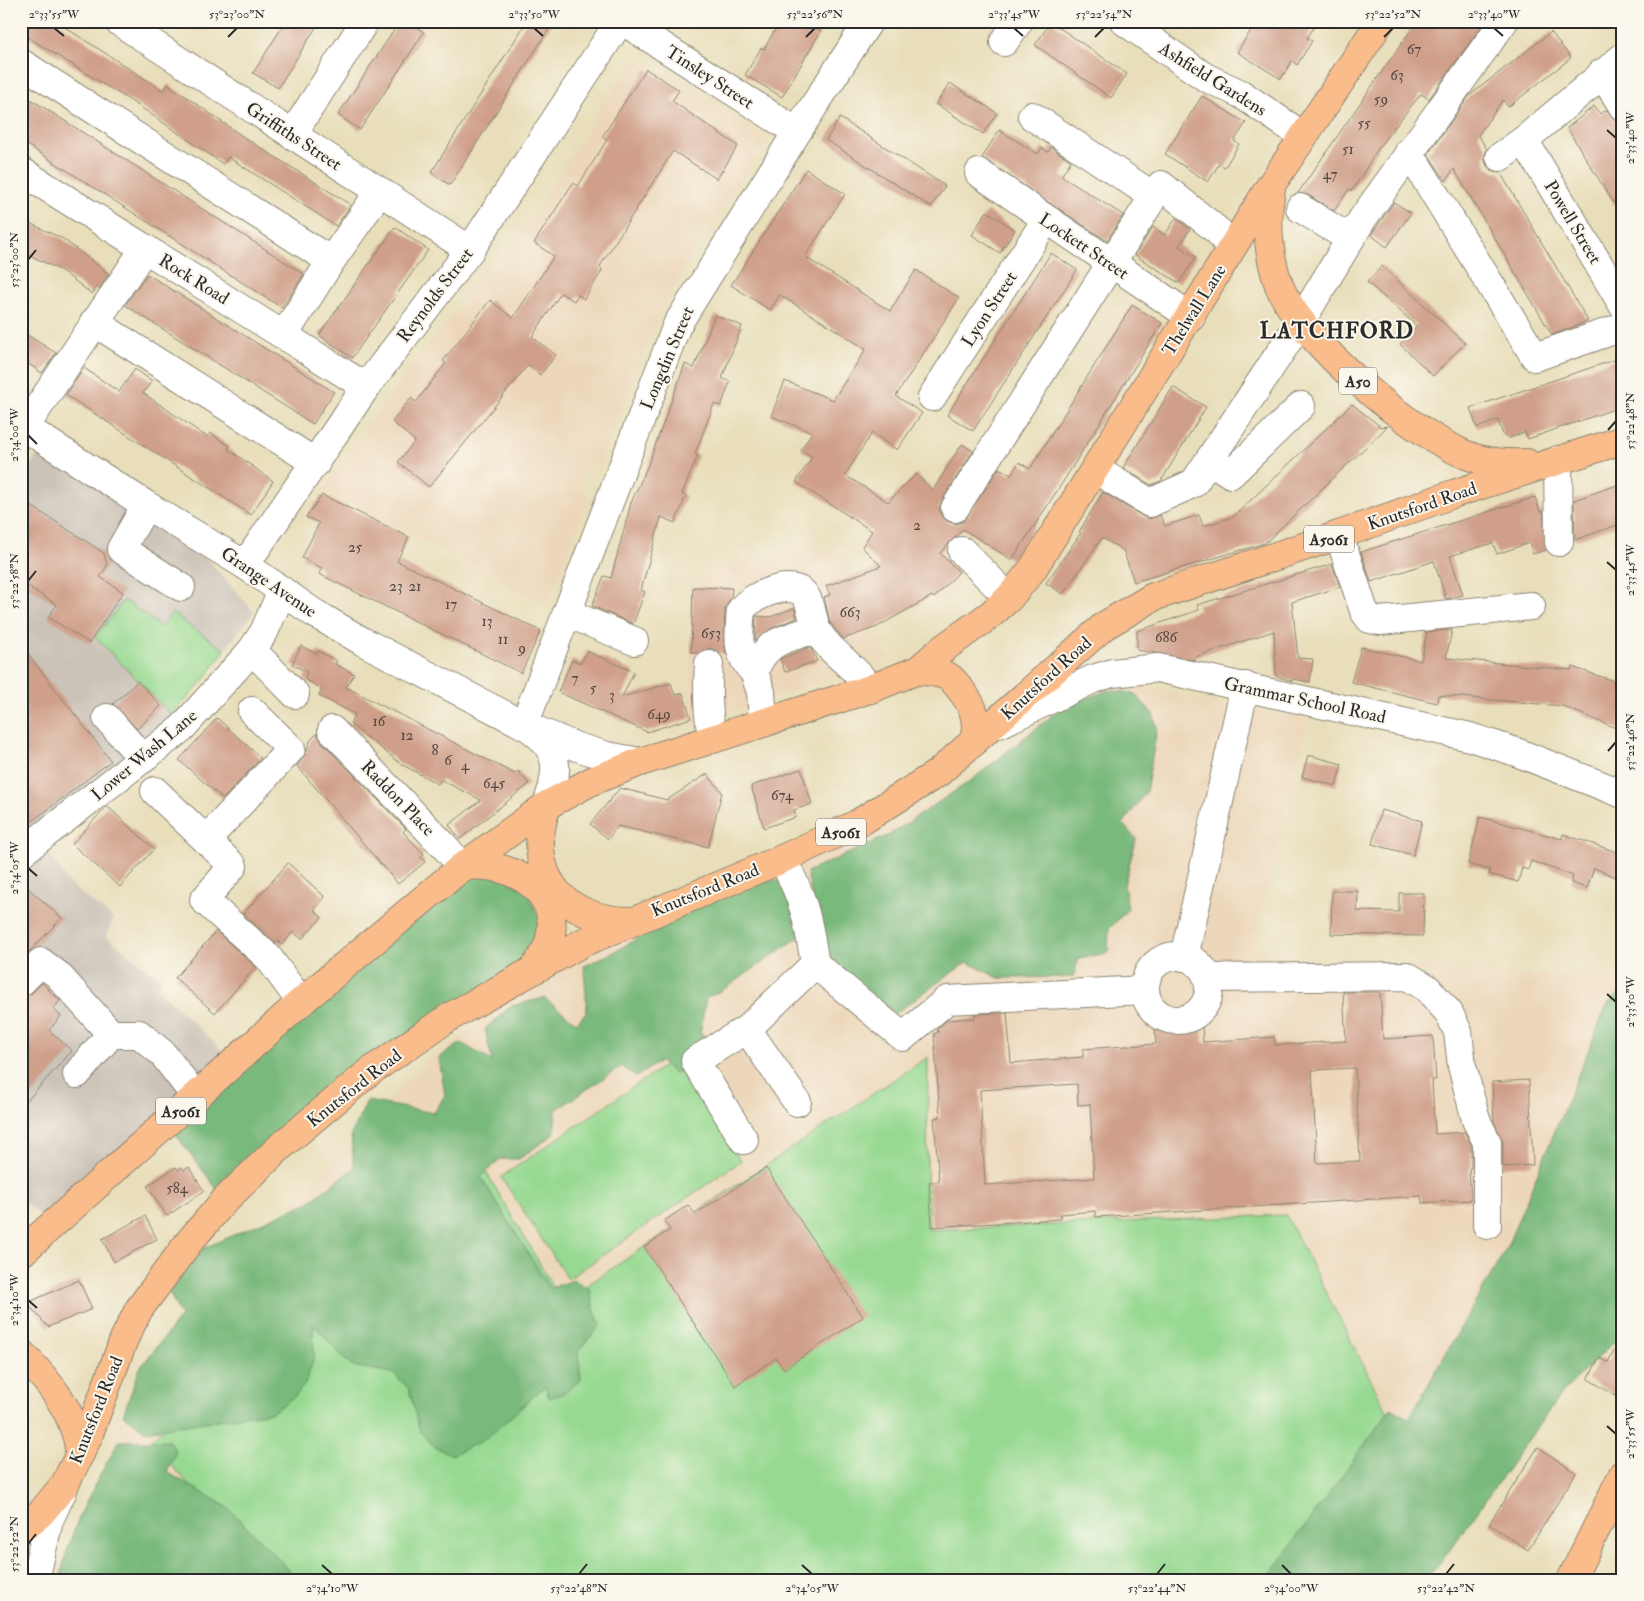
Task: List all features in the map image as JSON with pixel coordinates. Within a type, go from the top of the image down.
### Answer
[{"type":"main road","name":"Thelwall Lane","points":[[1008,598],[1032,570],[1191,317],[1271,185],[1381,21]]},
{"type":"main road","name":"Knutsford Road","points":[[1271,185],[1268,226],[1272,264],[1280,287],[1301,321],[1335,360],[1367,390],[1435,440],[1465,455],[1489,462],[1515,464],[1558,460]]},
{"type":"main road","name":"Knutsford Road","points":[[21,1529],[41,1512],[65,1484],[87,1439],[110,1373],[139,1309],[189,1242],[225,1200],[281,1146],[368,1074],[448,1018],[534,968],[630,921],[782,858],[857,824],[938,773],[1104,626],[1124,612],[1153,597],[1558,460],[1623,440]]},
{"type":"main road","name":"A5061","points":[[26,1241],[196,1097],[300,1002],[462,867],[547,805],[592,781],[640,762],[870,689],[918,670],[941,650],[990,616],[1008,598]]},
{"type":"main road","points":[[918,670],[937,672],[950,678],[972,705],[977,720],[977,731],[981,736]]},
{"type":"main road","name":"A5061","points":[[547,805],[541,822],[540,856],[549,882],[573,906],[591,915],[610,921],[630,921]]},
{"type":"main road","points":[[462,867],[479,865],[509,870],[522,877],[544,898],[550,912],[550,935],[546,950],[534,968]]},
{"type":"main road","points":[[21,1353],[40,1373],[65,1406],[74,1428],[80,1454]]},
{"type":"main road","points":[[1571,1580],[1623,1474]]},
{"type":"street","points":[[292,135],[365,21]]},
{"type":"street","name":"Tinsley Street","points":[[621,21],[797,132]]},
{"type":"street","name":"Reynolds Street","points":[[245,565],[366,387],[470,250],[621,21]]},
{"type":"street","name":"Longdin Street","points":[[524,724],[677,325],[797,132],[869,21]]},
{"type":"street","name":"Ashfield Gardens","points":[[1124,21],[1205,77],[1241,94],[1303,136]]},
{"type":"street","points":[[1095,469],[1150,503],[1194,484],[1301,321],[1349,238],[1504,21]]},
{"type":"street","name":"Griffiths Street","points":[[128,24],[292,135],[470,250]]},
{"type":"street","points":[[21,63],[331,262]]},
{"type":"street","points":[[1500,157],[1524,140],[1613,65],[1623,107]]},
{"type":"street","points":[[1032,116],[1153,196]]},
{"type":"street","name":"Powell Street","points":[[1524,140],[1623,305]]},
{"type":"street","points":[[1410,152],[1535,357],[1623,327]]},
{"type":"street","name":"Rock Road","points":[[21,171],[366,387]]},
{"type":"street","name":"Lockett Street","points":[[978,173],[1191,317]]},
{"type":"street","points":[[955,508],[1161,185],[1219,232],[1231,249]]},
{"type":"street","points":[[284,335],[380,191]]},
{"type":"street","points":[[1300,208],[1349,238]]},
{"type":"street","name":"Lyon Street","points":[[932,397],[1046,220]]},
{"type":"street","points":[[23,426],[146,248]]},
{"type":"street","points":[[94,322],[316,463]]},
{"type":"street","points":[[1209,460],[1231,474],[1301,406]]},
{"type":"street","name":"Grange Avenue","points":[[23,426],[146,505],[245,565],[355,637],[524,724],[577,747],[607,756],[640,762]]},
{"type":"street","points":[[1558,460],[1559,542]]},
{"type":"street","points":[[146,505],[121,549],[181,587]]},
{"type":"street","points":[[1339,535],[1364,611],[1370,619],[1380,621],[1531,606]]},
{"type":"street","points":[[962,551],[1008,598]]},
{"type":"street","points":[[763,723],[761,692],[754,672],[743,662],[740,651],[741,610],[751,599],[783,588],[791,587],[806,595],[816,629],[825,645],[860,673],[870,689]]},
{"type":"street","name":"Lower Wash Lane","points":[[21,853],[182,728],[252,650],[264,632],[282,591]]},
{"type":"street","points":[[567,613],[634,641]]},
{"type":"street","points":[[754,672],[760,655],[775,643],[816,629]]},
{"type":"street","points":[[252,650],[295,694]]},
{"type":"street","points":[[709,664],[707,694],[709,722],[713,739]]},
{"type":"street","name":"Grammar School Road","points":[[981,736],[1093,679],[1112,673],[1158,668],[1470,737],[1516,752],[1623,794]]},
{"type":"street","points":[[1184,957],[1245,686]]},
{"type":"street","points":[[206,840],[291,749],[252,710]]},
{"type":"street","points":[[107,718],[142,759]]},
{"type":"street","name":"Grange Avenue","points":[[524,724],[544,741],[554,757],[555,780],[547,805]]},
{"type":"street","name":"Raddon Place","points":[[332,730],[448,848],[462,867]]},
{"type":"street","points":[[154,791],[232,866],[204,900],[268,957],[300,1002]]},
{"type":"street","points":[[782,858],[801,894],[807,913],[815,964],[903,1037],[947,1000],[1145,990]]},
{"type":"street","points":[[1174,956],[1184,957],[1194,961],[1202,968],[1207,978],[1206,1000],[1201,1009],[1193,1016],[1182,1020],[1166,1018],[1153,1009],[1147,1000],[1146,980],[1156,964],[1174,956]]},
{"type":"street","points":[[21,982],[40,962],[58,975],[112,1034],[139,1034],[168,1059],[196,1097]]},
{"type":"street","points":[[744,1140],[695,1060],[746,1029],[815,964]]},
{"type":"street","points":[[1207,978],[1407,976],[1427,988],[1449,1013],[1458,1032],[1462,1066],[1476,1120],[1487,1142],[1489,1178],[1487,1225]]},
{"type":"street","points":[[746,1029],[797,1102]]},
{"type":"street","points":[[77,1074],[112,1034]]},
{"type":"street","points":[[35,1580],[49,1520],[65,1484]]},
{"type":"shaded area","points":[[1320,21],[1348,21],[1339,34]]},
{"type":"shaded area","points":[[634,56],[762,136],[765,145],[713,225],[704,222],[692,230],[692,243],[697,248],[659,313],[599,468],[591,467],[584,471],[580,481],[583,490],[589,495],[547,605],[323,490],[396,386],[528,224]]},
{"type":"shaded area","points":[[43,445],[208,560],[254,612],[225,650],[172,613],[161,628],[124,601],[95,636],[172,715],[32,834],[45,848],[69,884],[113,918],[107,937],[162,980],[157,988],[225,1053],[52,1226],[21,1198],[21,482]]},
{"type":"shaded area","points":[[813,544],[844,555],[887,659],[690,726],[691,584],[730,567]]},
{"type":"shaded area","points":[[1122,681],[1215,702],[1308,718],[1253,947],[1347,964],[1433,967],[1623,982],[1623,1046],[1326,1580],[103,1498],[152,1354],[422,1066],[556,968],[891,825],[987,768],[1051,710]]},
{"type":"green space","points":[[124,600],[161,627],[172,613],[225,650],[204,680],[172,715],[95,637]]},
{"type":"green space","points":[[1108,690],[1134,693],[1153,714],[1157,728],[1146,792],[1123,824],[1136,839],[1124,885],[1128,909],[1109,929],[1108,953],[1079,958],[1073,977],[999,978],[967,962],[891,1016],[825,962],[807,872],[889,835],[972,780],[1059,710]]},
{"type":"green space","points":[[462,867],[522,877],[549,944],[448,1018],[225,1200],[177,1136],[169,1121]]},
{"type":"green space","points":[[755,879],[781,881],[802,935],[726,988],[706,998],[700,1033],[710,1039],[703,1059],[674,1073],[660,1061],[636,1077],[622,1066],[556,1110],[554,1134],[519,1159],[500,1159],[481,1177],[550,1288],[574,1280],[590,1289],[594,1310],[601,1325],[578,1351],[581,1379],[566,1392],[549,1398],[545,1386],[486,1439],[452,1455],[435,1447],[420,1432],[409,1389],[393,1373],[351,1366],[313,1324],[314,1358],[305,1384],[295,1396],[272,1412],[146,1431],[123,1415],[140,1368],[181,1316],[169,1292],[204,1248],[309,1202],[354,1168],[351,1135],[367,1101],[434,1113],[445,1095],[439,1058],[461,1043],[492,1061],[485,1029],[511,1006],[544,998],[577,1023],[587,1011],[584,966],[614,952],[697,904]]},
{"type":"green space","points":[[1623,990],[1623,1330],[1617,1339],[1561,1394],[1449,1551],[1424,1580],[1266,1580],[1391,1408],[1409,1418],[1507,1247],[1607,1005]]},
{"type":"green space","points":[[928,1057],[927,1177],[929,1230],[1286,1215],[1401,1438],[1303,1580],[277,1580],[149,1441],[485,1170],[562,1302]]},
{"type":"green space","points":[[673,1060],[741,1161],[568,1279],[501,1177]]},
{"type":"green space","points":[[119,1441],[169,1441],[176,1451],[167,1472],[227,1507],[299,1580],[60,1580],[76,1525]]},
{"type":"building","points":[[21,21],[55,21],[164,91],[168,84],[242,136],[351,205],[336,226],[228,157],[223,164],[142,108],[21,33]]},
{"type":"building","points":[[286,21],[320,21],[278,88],[253,73]]},
{"type":"building","points":[[400,21],[408,21],[424,32],[360,130],[338,115]]},
{"type":"building","points":[[527,21],[554,21],[450,185],[431,173]]},
{"type":"building","points":[[780,21],[803,21],[821,31],[782,97],[745,75],[761,48],[764,49]]},
{"type":"building","points":[[1257,21],[1318,21],[1307,38],[1312,41],[1297,65],[1292,61],[1281,79],[1237,52]]},
{"type":"building","points":[[1417,21],[1485,21],[1429,99],[1421,94],[1381,144],[1352,191],[1349,189],[1334,211],[1308,195],[1298,193]]},
{"type":"building","points":[[1051,22],[1127,74],[1111,98],[1035,45]]},
{"type":"building","points":[[1551,32],[1571,58],[1508,107],[1503,100],[1478,135],[1487,149],[1484,158],[1487,166],[1493,171],[1500,172],[1588,321],[1552,335],[1454,169],[1446,181],[1428,154],[1469,96]]},
{"type":"building","points":[[646,69],[679,90],[672,101],[738,146],[717,179],[673,151],[600,266],[602,271],[584,299],[578,295],[574,301],[561,293],[532,337],[556,355],[540,375],[528,365],[429,487],[398,462],[415,441],[392,422],[411,398],[416,402],[446,363],[443,361],[490,300],[513,318],[554,256],[534,243],[573,183],[578,186],[607,140],[602,137]]},
{"type":"building","points":[[950,83],[997,113],[983,134],[936,104]]},
{"type":"building","points":[[21,93],[304,274],[282,308],[21,141]]},
{"type":"building","points":[[1202,96],[1246,123],[1234,141],[1239,144],[1225,167],[1219,164],[1208,182],[1165,154]]},
{"type":"building","points":[[1594,106],[1600,114],[1607,110],[1615,120],[1623,123],[1623,218],[1567,128]]},
{"type":"building","points":[[840,118],[945,186],[931,207],[826,140]]},
{"type":"building","points":[[999,130],[1038,154],[1042,148],[1048,152],[1051,147],[1071,161],[1061,176],[1123,215],[1107,241],[982,158]]},
{"type":"building","points":[[806,169],[845,194],[805,257],[890,311],[916,270],[959,298],[896,396],[922,413],[897,450],[872,433],[845,475],[888,502],[916,474],[933,490],[962,444],[973,451],[942,500],[939,508],[941,516],[947,521],[955,524],[963,522],[999,468],[1011,475],[1019,462],[1030,469],[1132,305],[1162,323],[1012,560],[963,529],[940,553],[959,572],[934,598],[932,596],[877,627],[843,639],[830,622],[824,597],[830,595],[826,586],[881,566],[862,547],[872,531],[796,482],[812,457],[801,450],[812,432],[771,416],[785,381],[833,400],[866,349],[780,295],[770,310],[731,285]]},
{"type":"building","points":[[1394,202],[1411,213],[1387,247],[1371,235]]},
{"type":"building","points":[[987,211],[1015,230],[1000,253],[972,235]]},
{"type":"building","points":[[1176,218],[1190,229],[1179,246],[1196,257],[1179,283],[1135,255],[1153,227],[1165,235]]},
{"type":"building","points":[[21,219],[63,239],[109,274],[99,289],[97,287],[92,294],[62,271],[21,251]]},
{"type":"building","points":[[395,227],[428,250],[352,358],[319,335]]},
{"type":"building","points":[[1051,253],[1077,270],[973,431],[947,415]]},
{"type":"building","points":[[1382,266],[1465,343],[1433,376],[1400,344],[1417,326],[1367,282]]},
{"type":"building","points":[[147,274],[334,392],[313,424],[125,305]]},
{"type":"building","points":[[715,315],[742,326],[722,378],[730,382],[721,406],[714,404],[695,454],[698,455],[682,494],[686,496],[675,523],[661,517],[641,590],[645,592],[633,624],[592,606],[604,576],[611,578],[631,503],[648,465],[685,364],[694,368]]},
{"type":"building","points":[[21,331],[56,353],[42,373],[21,359]]},
{"type":"building","points":[[1623,357],[1623,406],[1528,439],[1525,432],[1510,438],[1503,435],[1498,420],[1477,428],[1470,408]]},
{"type":"building","points":[[84,368],[119,392],[135,369],[152,381],[143,393],[207,437],[210,433],[230,446],[228,449],[273,481],[251,515],[66,395]]},
{"type":"building","points":[[1173,387],[1206,407],[1161,481],[1151,485],[1123,468]]},
{"type":"building","points":[[1352,404],[1381,427],[1388,426],[1265,543],[1134,582],[1123,550],[1102,538],[1063,594],[1046,583],[1081,533],[1079,532],[1103,492],[1149,519],[1160,515],[1165,526],[1199,515],[1203,526],[1233,517]]},
{"type":"building","points":[[1623,483],[1623,523],[1575,540],[1574,500]]},
{"type":"building","points":[[322,495],[409,537],[397,561],[541,631],[521,673],[319,574],[322,568],[302,558],[319,523],[306,517]]},
{"type":"building","points":[[1535,497],[1540,512],[1543,511],[1546,550],[1533,554],[1529,543],[1497,554],[1493,543],[1450,556],[1463,595],[1446,599],[1434,561],[1371,582],[1361,552]]},
{"type":"building","points":[[30,505],[104,553],[107,566],[100,577],[123,592],[89,643],[48,617],[57,605],[21,582],[21,519]]},
{"type":"building","points":[[1332,564],[1340,587],[1292,602],[1298,658],[1313,659],[1310,682],[1293,679],[1292,681],[1276,676],[1274,631],[1195,657],[1194,660],[1137,650],[1137,631],[1199,610],[1197,605]]},
{"type":"building","points":[[693,587],[732,588],[731,597],[725,609],[724,636],[726,654],[710,648],[699,653],[691,652]]},
{"type":"building","points":[[794,608],[797,618],[772,628],[755,640],[756,616],[770,617]]},
{"type":"building","points":[[1452,630],[1446,658],[1571,670],[1572,667],[1623,684],[1623,731],[1562,706],[1438,695],[1437,703],[1351,682],[1361,647],[1421,661],[1427,632]]},
{"type":"building","points":[[21,645],[111,761],[21,830]]},
{"type":"building","points":[[301,646],[317,654],[318,651],[337,661],[335,664],[354,674],[346,687],[515,774],[518,771],[529,784],[460,839],[449,825],[481,800],[441,780],[438,784],[401,764],[350,724],[355,714],[319,696],[322,689],[304,679],[307,672],[292,664]]},
{"type":"building","points":[[810,647],[817,661],[785,672],[780,659]]},
{"type":"building","points":[[587,651],[634,672],[622,697],[671,683],[675,695],[683,693],[691,718],[647,732],[558,692],[572,660],[581,663]]},
{"type":"building","points":[[138,681],[161,706],[137,729],[113,704]]},
{"type":"building","points":[[217,718],[261,758],[223,799],[179,760]]},
{"type":"building","points":[[317,733],[321,741],[406,829],[403,832],[424,854],[421,857],[425,862],[398,884],[297,766],[306,753],[310,741]]},
{"type":"building","points":[[1308,755],[1342,764],[1336,786],[1302,777]]},
{"type":"building","points":[[801,769],[812,804],[794,810],[796,817],[764,828],[751,786]]},
{"type":"building","points":[[707,774],[722,792],[708,847],[618,826],[608,839],[590,824],[620,788],[667,800]]},
{"type":"building","points":[[107,806],[154,849],[120,887],[72,844]]},
{"type":"building","points":[[1381,810],[1422,821],[1413,855],[1372,844]]},
{"type":"building","points":[[1480,817],[1562,839],[1563,834],[1623,854],[1623,880],[1594,868],[1587,888],[1571,883],[1573,876],[1531,861],[1528,870],[1522,868],[1518,882],[1489,874],[1490,870],[1468,864]]},
{"type":"building","points":[[288,863],[325,897],[314,910],[322,917],[302,939],[293,932],[282,945],[278,941],[276,943],[243,914]]},
{"type":"building","points":[[21,882],[62,918],[21,960]]},
{"type":"building","points":[[1332,891],[1358,891],[1357,911],[1399,912],[1399,893],[1424,893],[1423,936],[1331,934]]},
{"type":"building","points":[[216,931],[256,967],[215,1013],[175,978]]},
{"type":"building","points":[[42,983],[60,1001],[53,1009],[61,1016],[49,1030],[72,1051],[21,1107],[21,997],[32,993]]},
{"type":"building","points":[[1343,992],[1380,992],[1383,1039],[1433,1036],[1436,1080],[1432,1080],[1435,1134],[1465,1132],[1471,1146],[1471,1168],[1469,1169],[1471,1200],[1422,1203],[1421,1196],[1096,1217],[1095,1211],[1061,1214],[1061,1219],[932,1227],[929,1182],[939,1182],[934,1118],[940,1117],[934,1033],[938,1033],[937,1029],[947,1020],[975,1018],[975,1014],[1007,1013],[1011,1063],[1083,1057],[1083,1049],[1156,1044],[1155,1029],[1202,1026],[1203,1042],[1274,1037],[1275,1045],[1346,1041]],"holes":[[[1355,1068],[1360,1161],[1317,1163],[1312,1070]],[[1077,1084],[1078,1105],[1090,1104],[1094,1178],[985,1185],[980,1090]]]},
{"type":"building","points":[[1529,1080],[1533,1165],[1503,1167],[1503,1142],[1494,1122],[1492,1082]]},
{"type":"building","points":[[176,1167],[178,1170],[182,1167],[184,1170],[189,1167],[204,1191],[167,1216],[147,1186]]},
{"type":"building","points":[[766,1168],[863,1317],[784,1369],[776,1358],[735,1386],[644,1247],[670,1230],[664,1221],[688,1205],[695,1214]]},
{"type":"building","points":[[145,1216],[157,1239],[114,1262],[102,1239]]},
{"type":"building","points":[[79,1280],[92,1309],[48,1327],[27,1303]]},
{"type":"building","points":[[1623,1332],[1623,1400],[1588,1379],[1599,1358],[1608,1362]]},
{"type":"building","points":[[1538,1447],[1576,1473],[1528,1550],[1489,1524]]},
{"type":"district","name":"LATCHFORD","points":[[1337,330]]}]
